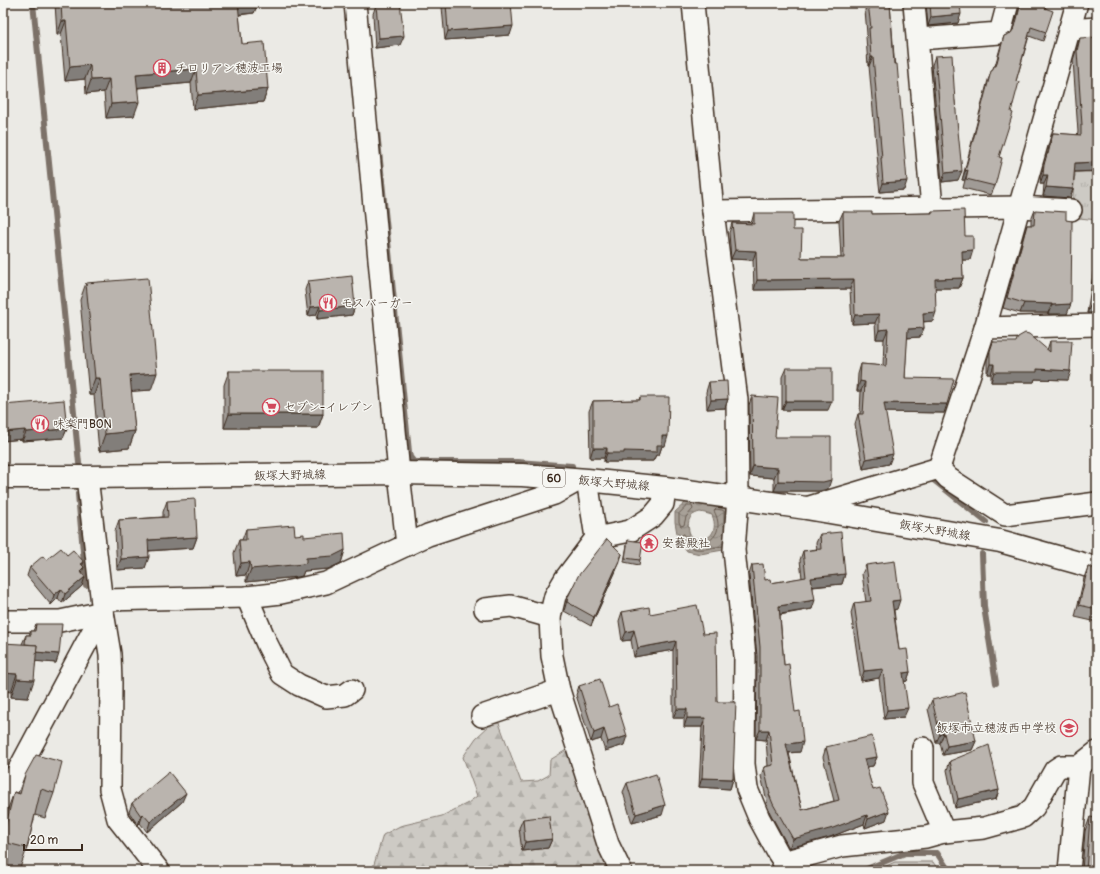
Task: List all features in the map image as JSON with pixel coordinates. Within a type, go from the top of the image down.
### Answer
[{"type":"main road","name":"飯塚大野城線","points":[[3,476],[87,477],[399,473],[522,475],[583,480],[665,488],[738,498],[1000,541],[1097,569]]},
{"type":"street","points":[[355,3],[407,545]]},
{"type":"street","points":[[693,3],[713,211],[737,400],[738,498],[734,550],[745,656],[744,764],[747,790],[759,818],[787,866],[842,846],[926,837],[944,832],[984,828],[1023,817],[1034,807],[1055,770],[1061,766],[1078,766],[1097,752]]},
{"type":"street","points":[[914,3],[932,208]]},
{"type":"street","points":[[918,39],[1000,33],[1008,3]]},
{"type":"street","points":[[939,468],[986,328],[1077,3]]},
{"type":"street","points":[[1069,30],[1097,28]]},
{"type":"street","points":[[713,211],[1020,207],[1071,210]]},
{"type":"street","points":[[986,328],[1097,325]]},
{"type":"street","points":[[806,508],[939,468]]},
{"type":"street","points":[[939,468],[948,478],[1005,515],[1097,503]]},
{"type":"street","points":[[87,477],[102,606],[110,654],[110,789],[118,819],[159,871]]},
{"type":"street","points":[[3,620],[60,621],[102,606],[246,597],[282,592],[326,583],[428,535],[554,494],[583,480],[596,538]]},
{"type":"street","points":[[621,871],[608,844],[559,690],[552,656],[550,617],[555,596],[565,579],[596,538],[630,531],[653,516],[663,504],[665,488]]},
{"type":"street","points":[[1000,541],[1005,515]]},
{"type":"street","points":[[246,597],[282,674],[299,686],[326,697],[345,695],[352,690]]},
{"type":"street","points":[[3,799],[102,606]]},
{"type":"street","points":[[485,609],[511,606],[550,617]]},
{"type":"street","points":[[482,716],[559,690]]},
{"type":"street","points":[[923,748],[923,783],[944,832]]},
{"type":"street","points":[[1069,871],[1078,766]]},
{"type":"green space","points":[[1075,172],[1097,172],[1097,220],[1071,217]]},
{"type":"green space","points":[[492,723],[499,723],[521,782],[538,781],[549,775],[550,760],[568,749],[617,871],[372,871],[383,835],[400,826],[442,816],[468,803],[477,796],[463,757],[476,738]]},
{"type":"green space","points":[[895,862],[933,862],[939,871],[875,871]]},
{"type":"water","points":[[686,502],[728,506],[729,549],[700,554],[687,551],[678,539],[675,512]],"holes":[[[700,512],[712,515],[714,521],[713,532],[710,536],[701,539],[690,535],[688,527],[690,518],[696,513]]]},
{"type":"building","name":"チロリアン穂波工場","points":[[61,3],[238,3],[242,44],[264,42],[268,89],[198,95],[196,69],[136,74],[139,102],[111,104],[109,79],[91,80],[90,65],[70,67],[66,21],[62,21]]},
{"type":"building","points":[[400,3],[404,36],[379,38],[376,5]]},
{"type":"building","points":[[446,3],[511,3],[513,26],[448,31]]},
{"type":"building","points":[[868,3],[890,3],[894,64],[897,64],[907,181],[883,183],[873,57],[871,57],[869,28],[871,28]]},
{"type":"building","points":[[930,3],[960,3],[961,14],[931,17]]},
{"type":"building","points":[[1021,3],[1047,3],[1045,8],[1053,11],[1046,32],[1031,27],[1016,81],[1019,82],[1011,112],[1013,113],[999,157],[1002,158],[995,186],[966,179],[968,170],[965,171],[991,71],[994,66],[996,66],[1004,36],[1011,33],[1015,27]]},
{"type":"building","points":[[1097,37],[1097,162],[1075,163],[1073,189],[1046,187],[1048,175],[1043,175],[1044,165],[1053,133],[1081,135],[1082,125],[1077,51],[1080,38]]},
{"type":"building","points":[[952,55],[962,171],[945,173],[935,56]]},
{"type":"building","points":[[964,210],[965,236],[973,236],[973,250],[962,251],[963,278],[935,279],[936,312],[923,313],[924,328],[908,329],[905,378],[954,379],[947,404],[884,403],[893,454],[866,459],[858,414],[863,414],[865,382],[860,381],[861,364],[886,366],[888,329],[879,330],[879,314],[855,315],[854,279],[757,280],[756,251],[735,250],[732,223],[754,224],[754,213],[793,213],[793,230],[802,230],[801,258],[844,258],[843,212],[872,212],[872,214],[932,213],[932,211]]},
{"type":"building","points":[[1035,210],[1066,212],[1066,220],[1072,221],[1071,304],[1052,305],[1024,303],[1007,298],[1027,225],[1034,225]]},
{"type":"building","points":[[1097,262],[1097,304],[1091,304]]},
{"type":"building","name":"モスバーガー","points":[[352,276],[355,306],[320,310],[320,306],[311,307],[308,281]]},
{"type":"building","points":[[148,278],[157,373],[130,375],[135,431],[105,434],[100,378],[95,378],[86,283]]},
{"type":"building","points":[[1025,333],[1029,334],[1050,352],[1050,341],[1072,341],[1071,371],[1037,369],[1037,372],[994,372],[994,364],[990,364],[990,351],[993,342],[1016,342],[1018,337]]},
{"type":"building","points":[[786,368],[832,368],[832,401],[786,401]]},
{"type":"building","name":"セブン-イレブン","points":[[229,371],[323,371],[323,414],[229,414]]},
{"type":"building","points":[[727,381],[728,399],[711,400],[709,382]]},
{"type":"building","points":[[752,396],[778,398],[775,437],[831,437],[831,480],[823,482],[778,481],[778,468],[753,466]]},
{"type":"building","points":[[640,397],[669,397],[668,436],[662,436],[662,445],[657,445],[657,452],[624,451],[624,453],[607,453],[607,448],[593,448],[593,401],[640,400]]},
{"type":"building","points":[[64,400],[67,429],[3,432],[3,405]]},
{"type":"building","points":[[195,499],[197,537],[148,540],[149,557],[121,559],[119,520],[168,517],[167,501]]},
{"type":"building","points":[[294,525],[295,535],[304,534],[304,537],[344,533],[345,550],[333,556],[306,558],[306,563],[303,564],[251,569],[250,562],[241,563],[239,540],[246,540],[246,529]]},
{"type":"building","points":[[841,532],[845,574],[811,578],[815,600],[779,606],[784,665],[789,664],[795,712],[800,711],[803,742],[786,744],[802,810],[839,800],[826,747],[872,736],[877,757],[864,759],[873,790],[880,788],[889,811],[868,819],[867,815],[833,828],[793,839],[773,804],[769,794],[764,767],[773,765],[769,730],[760,730],[760,647],[752,565],[763,564],[765,580],[770,579],[771,583],[806,577],[803,551],[821,549],[820,534]]},
{"type":"building","points":[[607,539],[622,554],[594,617],[567,602],[578,576]]},
{"type":"building","points":[[628,540],[643,542],[640,560],[625,558]]},
{"type":"building","points":[[61,548],[67,555],[73,550],[84,562],[81,564],[84,567],[80,571],[85,577],[65,594],[61,589],[54,595],[30,567],[43,556],[46,560]]},
{"type":"building","points":[[895,561],[900,600],[892,601],[899,650],[907,649],[910,672],[903,673],[908,708],[887,710],[883,669],[864,671],[854,603],[871,601],[866,565]]},
{"type":"building","points":[[1088,567],[1097,569],[1097,609],[1079,605]]},
{"type":"building","points":[[697,605],[703,634],[716,633],[717,702],[736,702],[733,779],[702,778],[705,718],[687,718],[687,709],[677,709],[676,641],[638,648],[634,630],[626,632],[622,612],[649,607],[650,614]]},
{"type":"building","points":[[36,624],[62,624],[59,654],[36,652],[37,645],[25,644],[26,635],[31,635],[31,631],[35,631]]},
{"type":"building","points":[[3,643],[37,645],[34,680],[17,679],[17,674],[3,673]]},
{"type":"building","points":[[600,679],[609,707],[617,704],[627,736],[608,742],[604,729],[594,733],[579,686]]},
{"type":"building","points":[[965,692],[976,741],[947,746],[944,733],[940,734],[932,700]]},
{"type":"building","points":[[989,745],[999,790],[958,799],[950,761]]},
{"type":"building","points":[[36,755],[62,762],[54,793],[41,789],[27,848],[3,842],[3,837],[14,792],[20,794],[25,775]]},
{"type":"building","points":[[169,772],[186,793],[150,822],[143,814],[141,816],[132,803]]},
{"type":"building","points":[[656,774],[665,805],[636,814],[627,783]]},
{"type":"building","points":[[549,816],[552,839],[525,842],[523,819]]},
{"type":"building","points":[[1090,817],[1097,818],[1097,871],[1086,871]]},
{"type":"waterway","points":[[33,3],[79,463]]},
{"type":"waterway","points":[[377,131],[410,457],[414,462],[517,462],[572,466]]},
{"type":"waterway","points":[[931,478],[986,522]]},
{"type":"waterway","points":[[78,494],[86,585]]},
{"type":"waterway","points":[[982,554],[984,607],[996,683]]},
{"type":"waterway","points":[[862,871],[905,853],[937,853],[949,871]]},
{"type":"place","name":"チロリアン穂波工場","points":[[162,68]]},
{"type":"place","name":"モスバーガー","points":[[328,303]]},
{"type":"place","name":"セブン-イレブン","points":[[271,407]]},
{"type":"place","name":"味楽門BON","points":[[40,424]]},
{"type":"place","name":"安藝殿社","points":[[649,543]]},
{"type":"place","name":"飯塚市立穂波西中学校","points":[[1069,728]]}]
